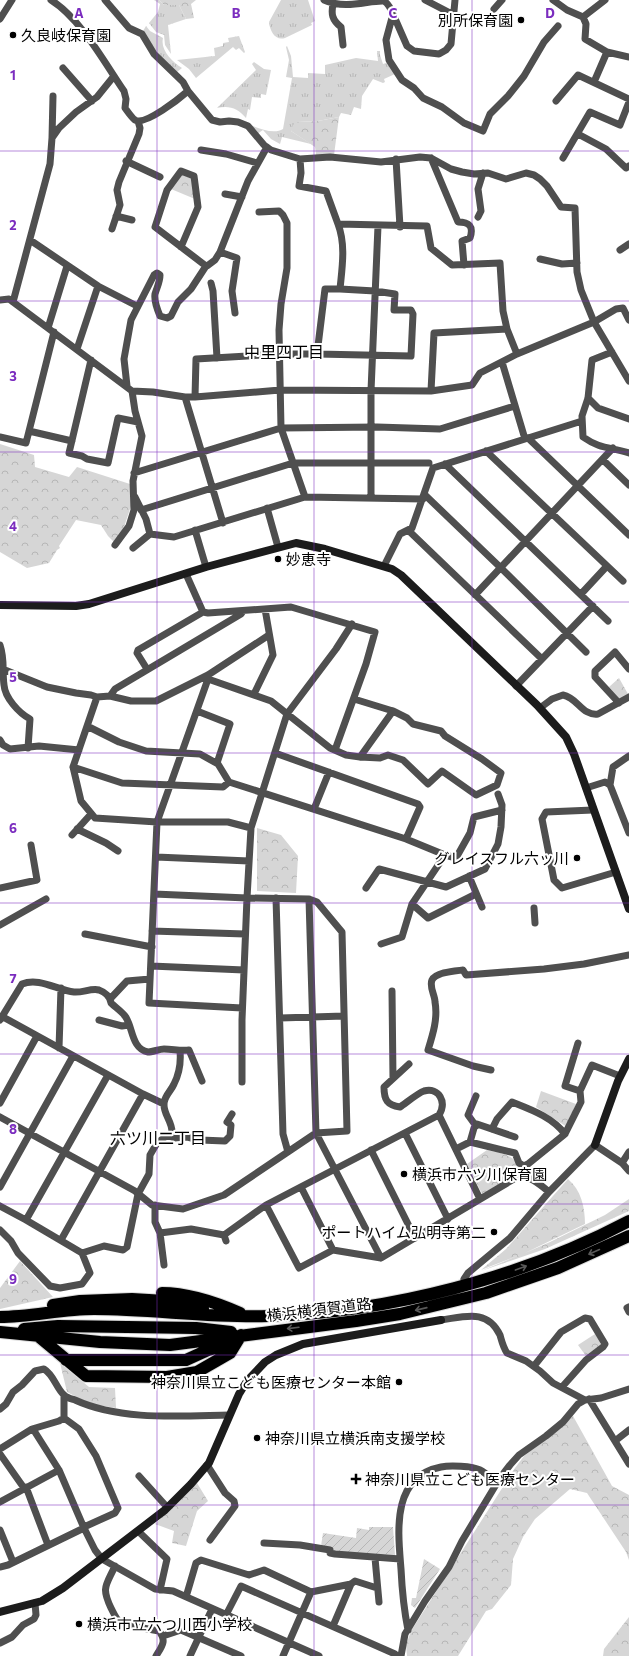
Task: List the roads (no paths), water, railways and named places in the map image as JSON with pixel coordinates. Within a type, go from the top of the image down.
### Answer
[{"type":"highway","name":"横浜横須賀道路","points":[[5,1317],[92,1309],[230,1317],[301,1314],[349,1309],[403,1300],[484,1280],[578,1246],[629,1221]]},
{"type":"highway","name":"横浜横須賀道路","points":[[0,1332],[45,1340],[170,1344],[237,1339],[356,1321],[400,1314],[486,1293],[558,1268],[629,1236]]},
{"type":"highway","points":[[61,1304],[86,1293],[180,1293],[222,1305],[249,1316]]},
{"type":"highway","points":[[5,1317],[32,1308],[80,1301],[132,1299],[182,1302],[230,1317]]},
{"type":"highway","points":[[5,1317],[70,1306],[132,1305],[203,1309]]},
{"type":"highway","points":[[45,1340],[70,1326],[83,1321],[212,1321],[230,1317]]},
{"type":"highway","points":[[70,1326],[196,1328],[237,1339]]},
{"type":"highway","points":[[45,1340],[50,1331],[203,1336],[237,1339]]},
{"type":"highway","points":[[45,1340],[203,1336]]},
{"type":"highway","points":[[74,1366],[186,1360],[237,1339]]},
{"type":"highway","points":[[74,1366],[182,1366],[192,1364],[237,1339]]},
{"type":"highway","points":[[45,1340],[86,1376],[167,1377],[197,1372],[230,1353],[237,1339]]},
{"type":"highway","points":[[45,1340],[128,1355],[182,1354],[208,1350]]},
{"type":"street","points":[[0,19],[12,0]]},
{"type":"street","points":[[51,0],[59,2],[92,42],[124,91],[126,99],[125,108],[135,120],[138,121],[140,128],[139,134],[126,162],[117,190],[120,205],[112,229]]},
{"type":"street","points":[[106,0],[129,28],[142,34],[154,54],[183,82],[188,91],[212,120],[220,122],[238,122],[248,126],[270,150],[300,159],[330,157],[381,162],[416,156],[431,158],[451,169],[474,174],[488,173],[506,179],[524,173],[534,175],[547,186],[560,207],[575,208],[577,272],[580,285],[594,322],[629,381]]},
{"type":"street","points":[[324,0],[333,4],[376,0],[384,2],[389,6],[408,46],[414,51],[439,54],[446,50],[451,44],[456,0]]},
{"type":"street","points":[[425,0],[454,15]]},
{"type":"street","points":[[494,9],[502,0]]},
{"type":"street","points":[[553,0],[566,10],[583,17],[586,24],[585,39],[607,52],[629,57]]},
{"type":"street","points":[[583,17],[605,0]]},
{"type":"street","points":[[333,4],[331,14],[335,23],[341,27],[343,45]]},
{"type":"street","points":[[393,14],[386,40],[389,60],[402,80],[414,88],[423,98],[442,107],[464,123],[483,131],[490,114],[508,96],[524,76],[544,42],[558,26]]},
{"type":"street","points":[[594,82],[607,52]]},
{"type":"street","points":[[63,68],[92,101]]},
{"type":"street","points":[[556,101],[578,75],[629,101],[620,125],[590,112],[563,158]]},
{"type":"street","points":[[52,138],[59,128],[76,112],[97,97],[114,76]]},
{"type":"street","points":[[138,121],[156,114],[168,107],[188,91]]},
{"type":"street","points":[[13,302],[50,164],[53,96]]},
{"type":"street","points":[[578,134],[606,149],[626,168],[629,166]]},
{"type":"street","points":[[115,545],[123,535],[132,519],[134,497],[133,481],[142,436],[124,359],[131,320],[154,275],[157,273],[160,275],[160,281],[155,295],[160,316],[163,318],[170,316],[178,302],[191,289],[206,266],[211,264],[220,252],[242,198],[267,147]]},
{"type":"street","points":[[201,150],[226,154],[258,163]]},
{"type":"street","points":[[431,158],[458,222],[465,222],[470,225],[472,232],[470,238],[462,241],[464,265]]},
{"type":"street","points":[[300,159],[301,173],[299,186],[326,191],[341,232],[342,260],[340,289]]},
{"type":"street","points":[[396,160],[400,227]]},
{"type":"street","points":[[126,162],[160,177]]},
{"type":"street","points":[[181,247],[198,207],[194,176],[181,171],[167,190],[155,227],[181,247],[206,266]]},
{"type":"street","points":[[478,218],[481,211],[478,190],[483,173]]},
{"type":"street","points":[[225,194],[242,198]]},
{"type":"street","points":[[259,212],[279,212],[283,215],[286,223],[287,268],[281,304],[279,354],[282,428],[305,497]]},
{"type":"street","points":[[116,216],[132,220]]},
{"type":"street","points":[[338,224],[400,227],[427,226],[431,248],[452,265],[500,263],[503,311],[507,329],[518,354]]},
{"type":"street","points":[[370,498],[371,391],[378,226]]},
{"type":"street","points":[[30,240],[98,286],[137,306]]},
{"type":"street","points":[[620,250],[629,244]]},
{"type":"street","points":[[220,252],[237,258],[232,291],[235,313]]},
{"type":"street","points":[[540,259],[562,264],[577,263]]},
{"type":"street","points":[[0,437],[26,443],[67,266]]},
{"type":"street","points":[[210,283],[213,291],[217,358]]},
{"type":"street","points":[[77,349],[98,286]]},
{"type":"street","points":[[196,398],[196,359],[279,354],[411,356],[413,314],[411,310],[394,310],[394,294],[375,291],[325,289],[318,354]]},
{"type":"street","points":[[0,300],[7,298],[13,302],[130,388],[196,398],[280,390],[431,391],[472,385],[480,373],[518,354],[594,322],[616,309],[623,308],[629,320]]},
{"type":"street","points":[[431,391],[434,333],[507,329]]},
{"type":"street","points":[[612,352],[592,360],[588,398],[582,416],[583,437],[602,448],[613,448],[629,453]]},
{"type":"street","points":[[91,360],[69,453],[82,456],[87,460],[108,463],[118,418],[138,422]]},
{"type":"street","points":[[502,362],[514,406],[527,439],[629,535]]},
{"type":"street","points":[[185,397],[223,523]]},
{"type":"street","points":[[588,398],[598,408],[629,419]]},
{"type":"street","points":[[134,473],[282,428],[440,428],[514,406]]},
{"type":"street","points":[[141,510],[293,463],[371,462],[437,464],[527,439],[582,421]]},
{"type":"street","points":[[29,431],[72,441]]},
{"type":"street","points":[[475,595],[613,448]]},
{"type":"street","points":[[486,451],[623,581]]},
{"type":"street","points":[[603,460],[629,485]]},
{"type":"street","points":[[384,566],[400,534],[412,528],[434,468],[437,464]]},
{"type":"street","points":[[437,464],[526,541],[608,621]]},
{"type":"street","points":[[134,497],[141,510],[150,534]]},
{"type":"street","points":[[133,548],[150,534],[174,538],[195,530],[223,523],[305,497],[423,497],[501,568],[586,652]]},
{"type":"street","points":[[267,508],[278,547]]},
{"type":"street","points":[[195,530],[206,567]]},
{"type":"street","points":[[408,531],[542,659]]},
{"type":"street","points":[[0,605],[76,606],[89,604],[206,567],[278,547],[300,543],[384,566],[401,575],[540,708],[566,737],[574,754],[629,909]]},
{"type":"street","points":[[581,594],[607,566]]},
{"type":"street","points":[[186,574],[203,612]]},
{"type":"street","points":[[516,686],[593,606]]},
{"type":"street","points":[[147,669],[137,653],[138,650],[203,612],[243,611],[290,607],[375,632],[354,699],[335,750]]},
{"type":"street","points":[[254,694],[273,655],[265,609]]},
{"type":"street","points":[[110,696],[115,689],[241,614],[243,611]]},
{"type":"street","points":[[242,1082],[242,1008],[246,898],[251,828],[287,714],[336,649],[352,624]]},
{"type":"street","points":[[5,670],[47,687],[76,693],[90,694],[97,698],[110,696],[131,701],[156,701],[208,677],[269,635]]},
{"type":"street","points":[[0,645],[4,655],[4,686],[7,694],[23,716],[30,719],[28,748]]},
{"type":"street","points":[[619,703],[595,677],[595,671],[615,652],[629,669]]},
{"type":"street","points":[[208,677],[271,701],[330,748],[346,755],[380,758],[388,755],[403,760],[428,784],[442,771],[476,795],[497,785],[501,773],[482,759],[445,736],[441,731],[413,724],[407,718],[393,711],[354,699]]},
{"type":"street","points":[[208,677],[158,822],[149,1003],[242,1008]]},
{"type":"street","points":[[540,708],[552,699],[563,695],[569,696],[587,713],[593,715],[598,714],[629,697]]},
{"type":"street","points":[[97,698],[73,767],[81,801],[94,818],[158,822],[228,822],[251,828]]},
{"type":"street","points":[[197,711],[230,724],[217,763]]},
{"type":"street","points":[[360,757],[393,711]]},
{"type":"street","points":[[87,726],[119,742],[146,751],[200,754],[217,763],[229,782],[406,839],[456,858],[470,833],[474,818],[502,810]]},
{"type":"street","points":[[0,740],[10,749],[39,746],[79,750]]},
{"type":"street","points":[[274,753],[418,804],[420,807],[406,839]]},
{"type":"street","points":[[628,759],[613,767],[610,785],[629,833]]},
{"type":"street","points":[[73,767],[122,783],[223,787],[229,782]]},
{"type":"street","points":[[314,809],[329,772]]},
{"type":"street","points":[[586,788],[605,782],[610,785]]},
{"type":"street","points":[[366,888],[379,869],[446,887],[485,869],[498,844],[502,810],[498,794]]},
{"type":"street","points":[[593,810],[546,812],[542,819],[554,880],[562,888],[616,872]]},
{"type":"street","points":[[91,814],[75,832],[106,843],[118,851]]},
{"type":"street","points":[[0,888],[38,880],[31,845]]},
{"type":"street","points":[[381,944],[402,937],[412,904],[445,855]]},
{"type":"street","points":[[156,857],[249,861]]},
{"type":"street","points":[[469,876],[482,907]]},
{"type":"street","points":[[0,1117],[138,1194],[152,1205],[183,1209],[224,1195],[316,1133],[347,1131],[342,932],[317,902],[309,899],[154,894]]},
{"type":"street","points":[[412,904],[428,918],[476,894]]},
{"type":"street","points":[[276,898],[283,1134],[288,1152]]},
{"type":"street","points":[[0,925],[46,899]]},
{"type":"street","points":[[309,899],[316,1133],[381,1258]]},
{"type":"street","points":[[534,908],[535,923]]},
{"type":"street","points":[[152,931],[245,934]]},
{"type":"street","points":[[85,934],[152,947]]},
{"type":"street","points":[[491,1070],[473,1066],[428,1050],[436,1014],[435,1001],[431,985],[432,980],[437,976],[464,970],[466,975],[544,970],[629,956]]},
{"type":"street","points":[[151,966],[244,970]]},
{"type":"street","points":[[110,999],[127,981],[150,979]]},
{"type":"street","points":[[164,1104],[108,1076],[37,1036],[1,1019],[22,984],[28,981],[74,992],[97,990],[104,992],[110,999],[111,1003],[126,1016],[138,1045],[142,1049],[148,1052],[164,1049],[191,1051],[202,1081]]},
{"type":"street","points":[[59,1048],[60,988]]},
{"type":"street","points":[[392,991],[393,1078]]},
{"type":"street","points":[[280,1018],[344,1016]]},
{"type":"street","points":[[99,1020],[122,1026],[129,1025]]},
{"type":"street","points":[[0,1103],[37,1036]]},
{"type":"street","points":[[578,1043],[564,1086],[580,1091]]},
{"type":"street","points":[[82,1253],[104,1246],[123,1250],[127,1247],[138,1194],[149,1174],[150,1155],[157,1143],[172,1132],[172,1124],[166,1115],[164,1104],[167,1094],[174,1084],[181,1063],[180,1051]]},
{"type":"street","points":[[0,1187],[73,1056]]},
{"type":"street","points":[[464,1279],[468,1273],[497,1250],[514,1234],[549,1192],[595,1145],[629,1059]]},
{"type":"street","points":[[160,1233],[191,1229],[225,1238],[266,1205],[439,1115],[443,1109],[443,1103],[437,1094],[430,1091],[423,1092],[400,1107],[393,1106],[384,1096],[384,1087],[409,1064]]},
{"type":"street","points":[[524,1166],[565,1134],[581,1102],[580,1091],[592,1065],[624,1074]]},
{"type":"street","points":[[26,1220],[108,1076]]},
{"type":"street","points":[[61,1240],[143,1094]]},
{"type":"street","points":[[476,1096],[468,1115],[476,1126]]},
{"type":"street","points":[[492,1129],[497,1119],[512,1102],[538,1112],[559,1126],[565,1134]]},
{"type":"street","points":[[168,1135],[174,1138],[187,1137],[200,1140],[225,1141],[230,1136],[231,1125],[228,1122],[232,1114]]},
{"type":"street","points":[[439,1115],[480,1199]]},
{"type":"street","points":[[476,1126],[477,1124],[515,1138]]},
{"type":"street","points":[[470,1142],[476,1126]]},
{"type":"street","points":[[405,1133],[448,1218]]},
{"type":"street","points":[[456,1149],[470,1142],[515,1154],[519,1163],[524,1166]]},
{"type":"street","points":[[595,1145],[622,1163],[629,1171]]},
{"type":"street","points":[[371,1150],[415,1238]]},
{"type":"street","points":[[622,1163],[629,1152]]},
{"type":"street","points":[[523,1176],[524,1166]]},
{"type":"street","points":[[266,1205],[299,1268],[333,1250],[381,1258],[519,1176],[523,1176],[549,1192]]},
{"type":"street","points":[[301,1187],[333,1250]]},
{"type":"street","points":[[155,1205],[155,1222],[160,1233],[164,1265]]},
{"type":"street","points":[[0,1206],[82,1253],[90,1273],[82,1284],[60,1288],[55,1287],[47,1283],[18,1253],[11,1241],[0,1230]]},
{"type":"street","points":[[629,1307],[627,1308],[629,1312]]},
{"type":"street","points":[[441,1320],[446,1311]]},
{"type":"street","points":[[0,1612],[42,1601],[71,1584],[168,1508],[207,1465],[229,1415],[247,1381],[256,1370],[270,1359],[292,1347],[316,1341],[441,1320],[479,1316],[486,1319],[495,1329],[507,1353],[526,1361],[534,1366],[547,1379],[587,1400],[629,1464]]},
{"type":"street","points":[[534,1366],[561,1332],[585,1318],[590,1320],[605,1344],[586,1360],[562,1387]]},
{"type":"street","points":[[0,1409],[6,1404],[13,1392],[39,1369],[47,1371],[64,1395],[100,1410],[166,1416],[229,1415]]},
{"type":"street","points":[[226,1615],[241,1586],[398,1654],[408,1630],[425,1601],[449,1567],[497,1483],[519,1455],[563,1422],[578,1404],[587,1400],[601,1398],[629,1389]]},
{"type":"street","points":[[64,1395],[64,1418]]},
{"type":"street","points":[[0,1449],[33,1429],[64,1418]]},
{"type":"street","points":[[0,1567],[8,1565],[115,1513],[118,1508],[96,1456],[79,1428],[64,1418]]},
{"type":"street","points":[[33,1429],[59,1470],[84,1528],[95,1550],[102,1559],[155,1590],[173,1591],[320,1656]]},
{"type":"street","points":[[615,1441],[629,1430]]},
{"type":"street","points":[[0,1454],[25,1488],[48,1545]]},
{"type":"street","points":[[207,1465],[225,1493],[234,1501],[235,1506],[210,1540]]},
{"type":"street","points":[[408,1630],[404,1613],[398,1523],[404,1496],[416,1479],[431,1469],[449,1465],[479,1470],[497,1483]]},
{"type":"street","points":[[0,1502],[59,1470]]},
{"type":"street","points":[[139,1476],[168,1508]]},
{"type":"street","points":[[0,1530],[13,1562]]},
{"type":"street","points":[[138,1531],[167,1559],[160,1590]]},
{"type":"street","points":[[264,1543],[300,1545],[330,1550],[330,1553],[335,1554],[400,1559]]},
{"type":"street","points":[[375,1558],[379,1602]]},
{"type":"street","points":[[186,1597],[196,1563],[201,1560],[250,1576],[264,1570],[311,1592],[351,1584],[355,1581],[377,1588]]},
{"type":"street","points":[[115,1566],[106,1587],[105,1594],[117,1620],[121,1624],[159,1631],[163,1636],[164,1644],[156,1656]]},
{"type":"street","points":[[333,1626],[351,1584]]},
{"type":"street","points":[[283,1656],[311,1592]]},
{"type":"street","points":[[0,1643],[12,1637],[22,1625],[34,1618],[36,1615],[35,1603]]},
{"type":"street","points":[[190,1656],[212,1609]]},
{"type":"street","points":[[163,1636],[180,1630],[241,1656]]},
{"type":"place","name":"別所保育園","points":[[521,20]]},
{"type":"place","name":"久良岐保育園","points":[[13,35]]},
{"type":"place","name":"妙恵寺","points":[[278,559]]},
{"type":"place","name":"グレイスフル六ッ川","points":[[577,858]]},
{"type":"place","name":"横浜市六ツ川保育園","points":[[404,1174]]},
{"type":"place","name":"ポートハイム弘明寺第二","points":[[494,1232]]},
{"type":"place","name":"神奈川県立こども医療センター本館","points":[[399,1382]]},
{"type":"place","name":"神奈川県立横浜南支援学校","points":[[257,1438]]},
{"type":"place","name":"神奈川県立こども医療センター","points":[[356,1479]]},
{"type":"place","name":"横浜市立六つ川西小学校","points":[[79,1624]]},
{"type":"district","name":"中里四丁目","points":[[284,351]]},
{"type":"district","name":"六ツ川二丁目","points":[[158,1137]]}]
